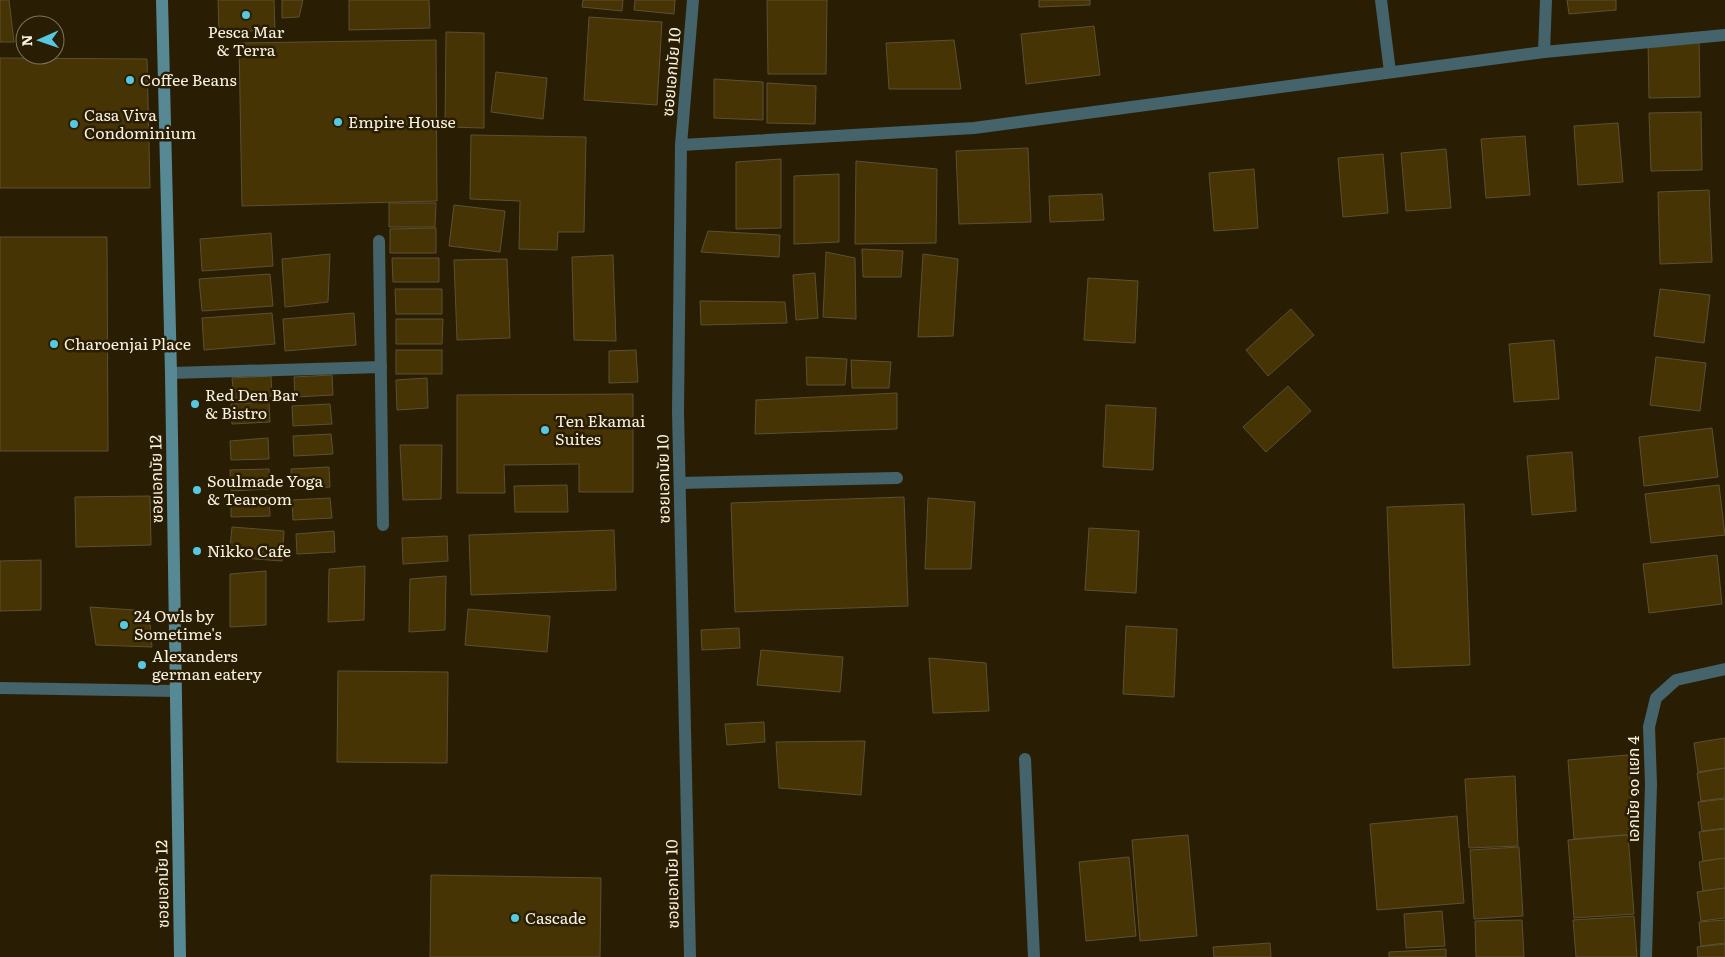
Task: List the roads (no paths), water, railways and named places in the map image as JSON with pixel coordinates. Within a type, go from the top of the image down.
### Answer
[{"type":"street","name":"ซอยเอกมัย 12","points":[[162,0],[180,957]]},
{"type":"street","name":"ซอยเอกมัย 10","points":[[690,957],[678,411],[681,145],[693,0]]},
{"type":"street","points":[[1381,0],[1390,72]]},
{"type":"street","points":[[1544,52],[1546,0]]},
{"type":"street","points":[[681,145],[974,128],[1544,52],[1725,35]]},
{"type":"street","points":[[379,241],[383,525]]},
{"type":"street","points":[[170,373],[381,367]]},
{"type":"street","points":[[680,483],[897,478]]},
{"type":"street","name":"เอกมัย ๑๐ แยก 4","points":[[1646,957],[1651,784],[1649,727],[1656,698],[1676,680],[1725,669]]},
{"type":"street","points":[[0,688],[175,691]]},
{"type":"street","points":[[1025,759],[1034,957]]},
{"type":"place","name":"Pesca Mar & Terra","points":[[246,15]]},
{"type":"place","name":"Coffee Beans","points":[[130,80]]},
{"type":"place","name":"Empire House","points":[[338,122]]},
{"type":"place","name":"Casa Viva Condominium","points":[[74,124]]},
{"type":"place","name":"Charoenjai Place","points":[[54,344]]},
{"type":"place","name":"Red Den Bar & Bistro","points":[[195,404]]},
{"type":"place","name":"Ten Ekamai Suites","points":[[545,430]]},
{"type":"place","name":"Soulmade Yoga & Tearoom","points":[[197,490]]},
{"type":"place","name":"Nikko Cafe","points":[[197,551]]},
{"type":"place","name":"24 Owls by Sometime's","points":[[124,625]]},
{"type":"place","name":"Alexanders german eatery","points":[[142,665]]},
{"type":"place","name":"Cascade","points":[[515,918]]}]
